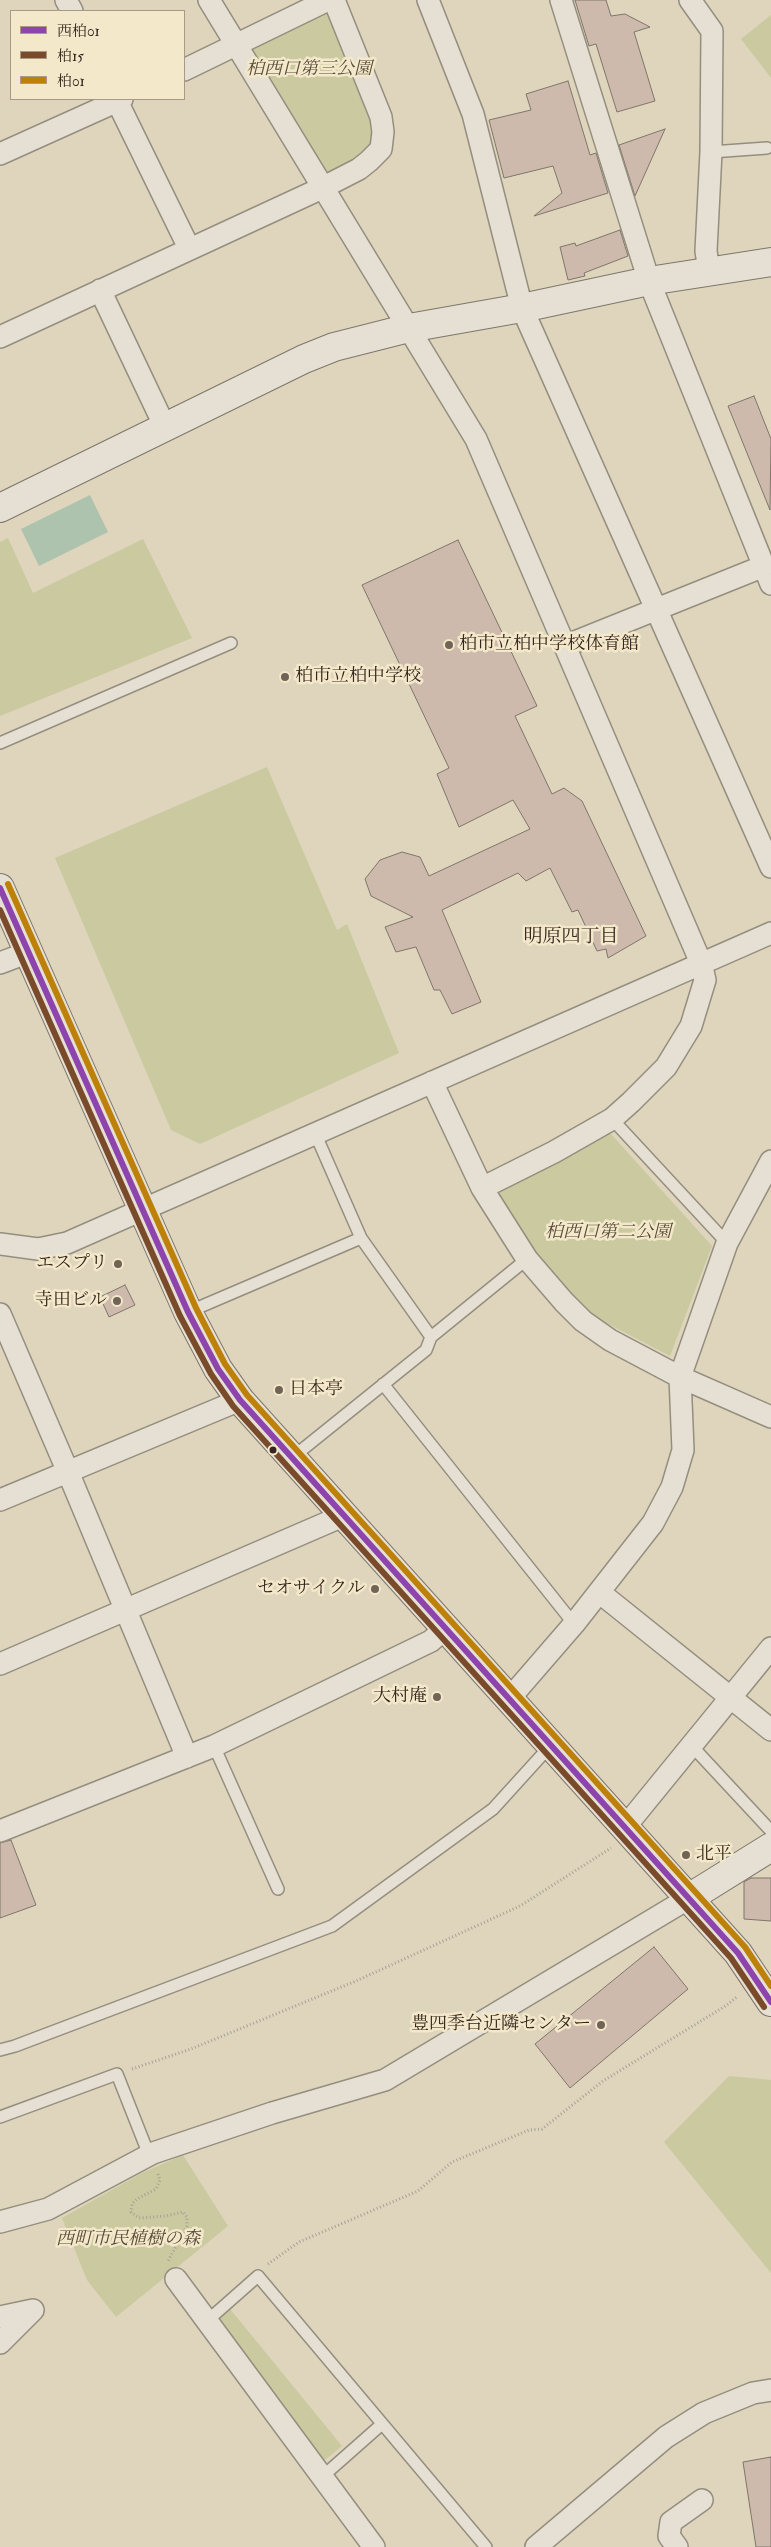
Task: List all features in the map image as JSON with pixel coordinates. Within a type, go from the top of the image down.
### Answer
[{"type":"street","points":[[209,0],[476,439],[700,963],[705,980],[691,1026],[666,1067],[612,1119],[554,1152],[482,1188]]},
{"type":"street","points":[[185,70],[237,46],[328,0]]},
{"type":"street","points":[[0,337],[322,188],[359,169],[369,161],[381,148],[383,132],[381,117],[334,0]]},
{"type":"street","points":[[428,0],[473,114],[522,308],[771,867]]},
{"type":"street","points":[[561,0],[649,281],[766,565],[565,646]]},
{"type":"street","points":[[690,0],[712,31],[711,152],[706,251],[709,271]]},
{"type":"street","points":[[0,154],[116,100]]},
{"type":"street","points":[[118,100],[189,248]]},
{"type":"street","points":[[0,508],[304,359],[334,347],[409,328],[522,308],[649,281],[771,262]]},
{"type":"street","points":[[100,290],[166,427]]},
{"type":"street","points":[[0,888],[188,1312],[218,1369],[240,1400],[551,1745],[621,1835],[689,1898],[738,1953],[771,2002]]},
{"type":"street","points":[[0,1244],[38,1249],[67,1243],[771,933]]},
{"type":"street","points":[[0,963],[29,952]]},
{"type":"street","points":[[432,1082],[482,1188],[527,1259],[550,1288],[584,1321],[610,1340],[680,1377],[771,1417]]},
{"type":"street","points":[[510,1698],[574,1624],[653,1523],[672,1487],[683,1450],[680,1377],[727,1243],[763,1188],[771,1161]]},
{"type":"street","points":[[0,1314],[187,1757]]},
{"type":"street","points":[[0,1500],[240,1400]]},
{"type":"street","points":[[0,1664],[344,1515]]},
{"type":"street","points":[[599,1592],[771,1730]]},
{"type":"street","points":[[0,1831],[214,1746],[431,1641],[446,1627]]},
{"type":"street","points":[[621,1835],[730,1696],[771,1648]]},
{"type":"street","points":[[0,2222],[48,2208],[149,2155],[272,2113],[385,2080],[771,1847]]},
{"type":"street","points":[[176,2279],[374,2547]]},
{"type":"street","points":[[0,2317],[32,2310],[0,2343]]},
{"type":"street","points":[[543,2544],[666,2437],[704,2413],[753,2394],[771,2390]]},
{"type":"street","points":[[677,2547],[669,2536],[671,2522],[702,2500]]},
{"type":"lane","points":[[711,152],[767,148]]},
{"type":"lane","points":[[0,743],[231,643]]},
{"type":"lane","points":[[612,1119],[727,1243]]},
{"type":"lane","points":[[314,1133],[361,1238],[431,1337]]},
{"type":"lane","points":[[188,1312],[361,1238]]},
{"type":"lane","points":[[293,1458],[426,1350],[431,1337],[527,1259]]},
{"type":"lane","points":[[383,1384],[574,1624]]},
{"type":"lane","points":[[0,2050],[15,2046],[332,1926],[493,1809],[551,1745]]},
{"type":"lane","points":[[691,1745],[771,1831]]},
{"type":"lane","points":[[214,1746],[278,1889]]},
{"type":"lane","points":[[0,2117],[118,2074],[149,2155]]},
{"type":"lane","points":[[207,2321],[258,2276],[486,2547]]},
{"type":"lane","points":[[322,2477],[382,2424]]},
{"type":"path","points":[[118,2074],[191,2049],[356,1981],[520,1906],[590,1859],[621,1835]]},
{"type":"path","points":[[258,2276],[263,2268],[299,2242],[418,2191],[452,2162],[529,2130],[542,2129],[603,2081],[727,2005],[742,1992]]},
{"type":"path","points":[[156,2189],[136,2199],[132,2204],[131,2212],[139,2218],[166,2216],[183,2212],[187,2217],[187,2226],[167,2261],[176,2279]]},
{"type":"green space","name":"柏西口第三公園","points":[[325,13],[334,17],[375,120],[373,148],[333,176],[322,172],[250,56],[253,47]]},
{"type":"green space","points":[[771,15],[771,78],[741,39]]},
{"type":"green space","points":[[8,538],[33,593],[143,539],[192,638],[0,716],[0,542]]},
{"type":"green space","points":[[267,767],[337,930],[347,924],[399,1053],[200,1144],[171,1130],[55,858]]},
{"type":"green space","name":"柏西口第二公園","points":[[610,1133],[712,1246],[670,1356],[591,1315],[536,1254],[495,1193],[562,1161]]},
{"type":"green space","points":[[729,2076],[771,2080],[771,2273],[664,2142]]},
{"type":"green space","name":"西町市民植樹の森","points":[[183,2155],[228,2226],[116,2317],[87,2280],[62,2218],[142,2173]]},
{"type":"green space","points":[[230,2309],[342,2446],[320,2464],[214,2322]]},
{"type":"shaded area","points":[[90,495],[108,532],[39,566],[21,529]]},
{"type":"building","points":[[575,0],[606,0],[611,16],[625,14],[650,27],[634,32],[655,101],[617,112],[596,44],[589,46]]},
{"type":"building","points":[[568,81],[590,155],[596,153],[608,193],[534,216],[562,193],[553,166],[504,178],[489,120],[531,110],[526,94]]},
{"type":"building","points":[[665,129],[635,196],[619,145]]},
{"type":"building","points":[[620,230],[628,256],[584,273],[585,276],[568,280],[560,247],[575,243],[576,246]]},
{"type":"building","points":[[754,396],[771,439],[770,510],[728,406]]},
{"type":"building","points":[[458,540],[537,706],[515,716],[552,794],[564,788],[582,801],[646,936],[608,958],[606,949],[597,951],[578,910],[572,912],[550,868],[526,881],[518,873],[442,910],[481,1002],[452,1014],[440,990],[434,990],[416,947],[396,952],[385,927],[413,917],[371,896],[365,879],[380,860],[402,852],[420,857],[429,876],[530,829],[513,800],[459,827],[437,774],[449,768],[362,585]]},
{"type":"building","name":"寺田ビル","points":[[125,1285],[135,1305],[109,1317],[100,1297]]},
{"type":"building","points":[[11,1840],[36,1905],[0,1918],[0,1843]]},
{"type":"building","points":[[751,1878],[771,1878],[771,1921],[744,1919],[744,1882]]},
{"type":"building","name":"豊四季台近隣センター","points":[[654,1947],[688,1989],[570,2088],[535,2044]]},
{"type":"building","points":[[771,2457],[771,2547],[756,2547],[743,2462]]},
{"type":"transit line","name":"柏01","points":[[8,884],[196,1308],[225,1364],[247,1395],[745,1947],[771,1986]]},
{"type":"transit line","name":"西柏01","points":[[0,888],[188,1312],[218,1369],[240,1400],[738,1953],[771,2002]]},
{"type":"transit line","name":"柏15","points":[[0,910],[180,1316],[211,1374],[233,1406],[731,1958],[764,2007]]},
{"type":"place","name":"柏市立柏中学校体育館","points":[[449,645]]},
{"type":"place","name":"柏市立柏中学校","points":[[285,677]]},
{"type":"place","name":"エスプリ","points":[[118,1264]]},
{"type":"place","name":"寺田ビル","points":[[117,1301]]},
{"type":"place","name":"日本亭","points":[[279,1390]]},
{"type":"place","name":"セオサイクル","points":[[375,1589]]},
{"type":"place","name":"大村庵","points":[[437,1697]]},
{"type":"place","name":"北平","points":[[686,1855]]},
{"type":"place","name":"豊四季台近隣センター","points":[[601,2025]]},
{"type":"district","name":"明原四丁目","points":[[571,938]]}]
